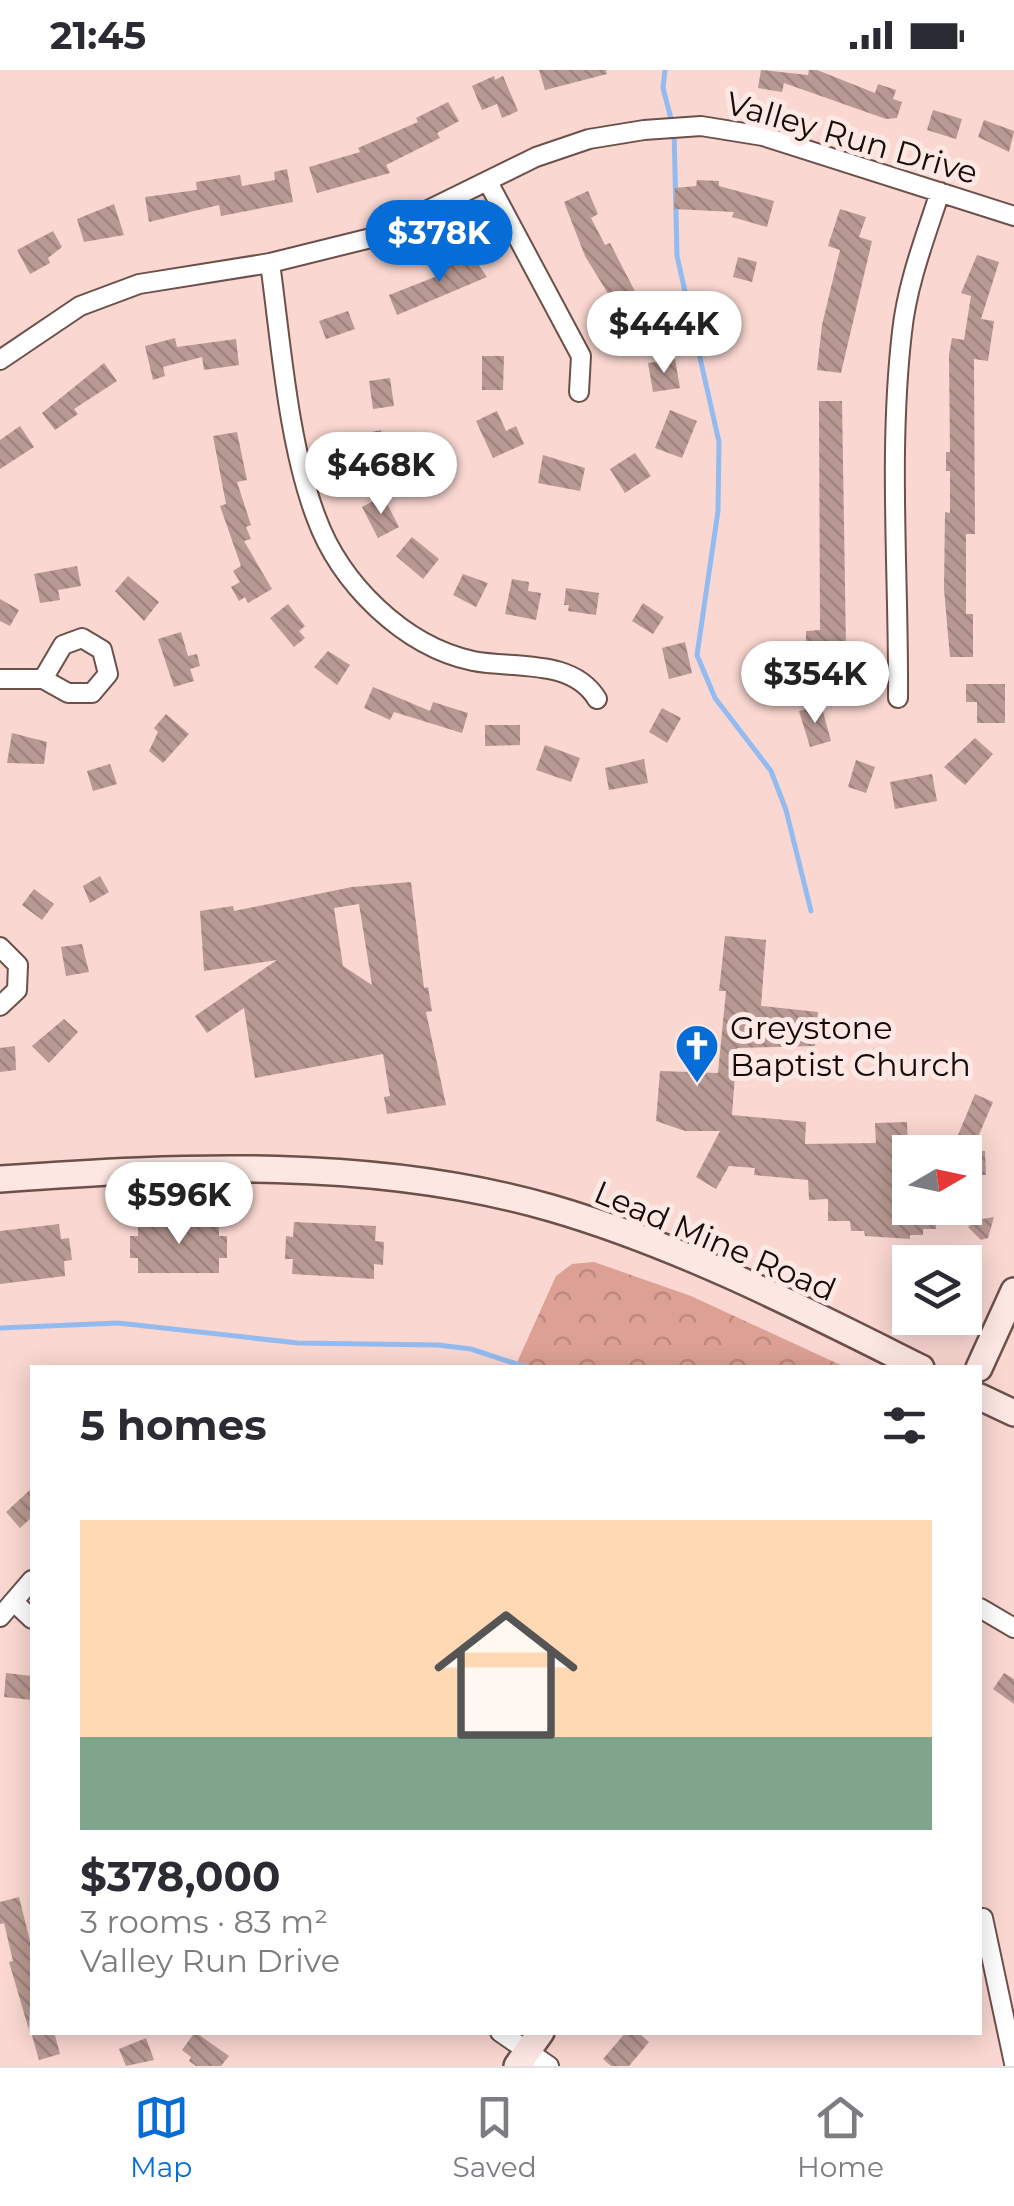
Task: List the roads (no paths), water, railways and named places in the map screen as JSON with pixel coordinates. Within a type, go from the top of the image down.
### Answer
[{"type":"main road","name":"Lead Mine Road","points":[[0,1179],[196,1169],[330,1172],[442,1185],[550,1208],[654,1244],[915,1365]]},
{"type":"main road","points":[[980,1365],[1014,1292]]},
{"type":"main road","points":[[982,1399],[1014,1413]]},
{"type":"street","name":"Valley Run Drive","points":[[0,360],[80,306],[138,284],[270,263],[370,238],[536,157],[588,139],[701,126],[763,136],[1014,216]]},
{"type":"street","points":[[488,182],[581,356],[578,392]]},
{"type":"street","points":[[898,698],[896,409],[902,330],[911,284],[940,192]]},
{"type":"street","points":[[270,263],[296,434],[316,518],[374,606],[420,641],[469,660],[570,672],[597,699]]},
{"type":"street","points":[[0,679],[43,678]]},
{"type":"street","points":[[0,946],[18,965],[17,990],[0,1006]]},
{"type":"street","points":[[0,1616],[30,1582]]},
{"type":"street","points":[[14,1602],[30,1617]]},
{"type":"street","points":[[982,1609],[1014,1628]]},
{"type":"street","points":[[983,1918],[1014,2063]]},
{"type":"street","points":[[505,2035],[550,2066]]},
{"type":"waterway","points":[[665,70],[663,88],[674,130],[677,256],[719,442],[718,511],[697,655],[715,698],[771,771],[786,810],[811,911]]},
{"type":"waterway","points":[[0,1328],[118,1323],[298,1343],[438,1345],[471,1349],[520,1365]]},
{"type":"place","name":"Greystone Baptist Church","points":[[697,1084]]}]
